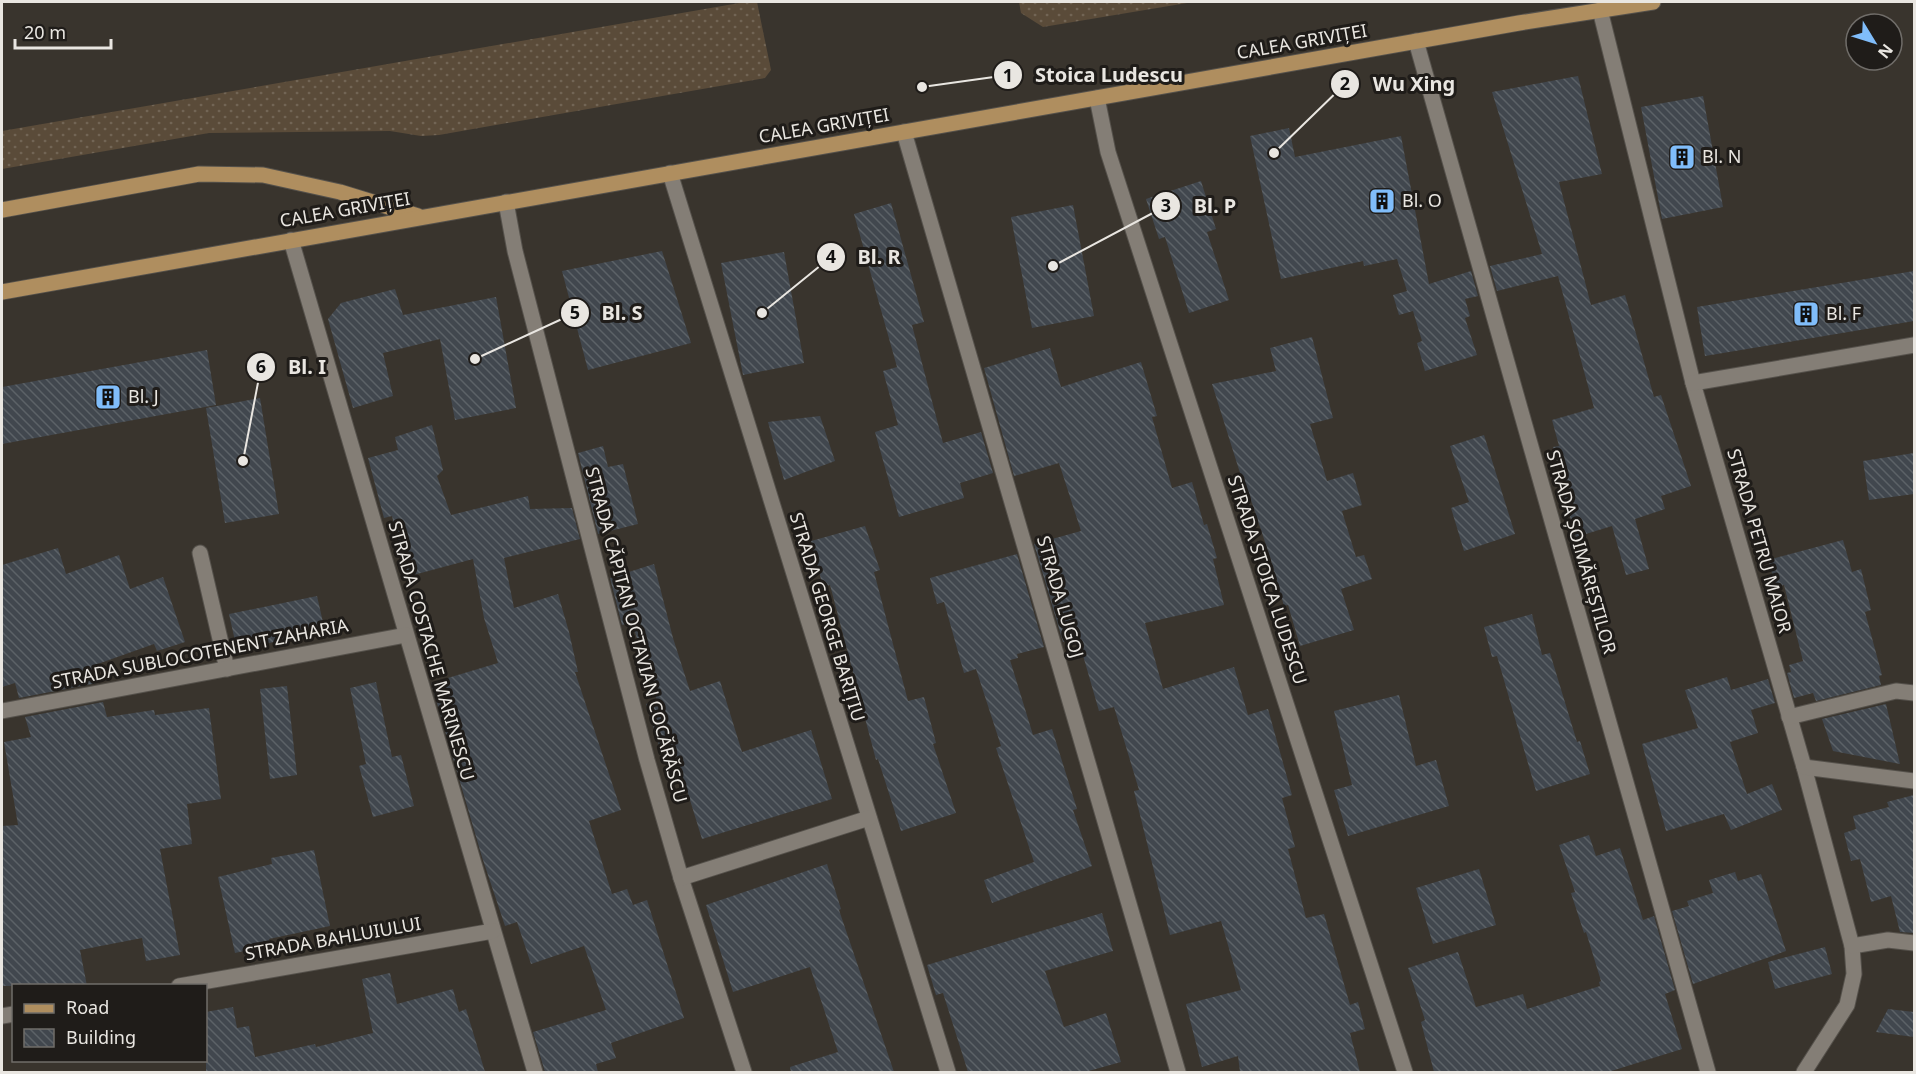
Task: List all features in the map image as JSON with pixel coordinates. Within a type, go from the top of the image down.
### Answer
[{"type":"main road","name":"CALEA GRIVIȚEI","points":[[2,292],[1416,41],[1653,2]]},
{"type":"main road","points":[[2,210],[199,174],[263,175],[340,192],[421,217]]},
{"type":"street","name":"STRADA PETRU MAIOR","points":[[1600,10],[1693,382],[1804,767],[1852,946],[1854,974],[1847,1005],[1804,1072]]},
{"type":"street","name":"STRADA ȘOIMĂREȘTILOR","points":[[1416,41],[1708,1072]]},
{"type":"street","name":"STRADA STOICA LUDESCU","points":[[1097,98],[1108,152],[1405,1072]]},
{"type":"street","name":"STRADA LUGOJ","points":[[904,132],[1178,1072]]},
{"type":"street","name":"STRADA GEORGE BARIȚIU","points":[[670,173],[948,1072]]},
{"type":"street","name":"STRADA CĂPITAN OCTAVIAN COCĂRĂSCU","points":[[506,202],[515,250],[623,667],[681,878],[744,1072]]},
{"type":"street","name":"STRADA COSTACHE MARINESCU","points":[[291,240],[535,1072]]},
{"type":"street","points":[[1693,382],[1914,345]]},
{"type":"street","points":[[200,553],[226,669]]},
{"type":"street","name":"STRADA SUBLOCOTENENT ZAHARIA","points":[[2,711],[406,635]]},
{"type":"street","points":[[1789,717],[1896,691],[1914,693]]},
{"type":"street","points":[[1804,767],[1914,781]]},
{"type":"street","points":[[681,878],[869,818]]},
{"type":"street","name":"STRADA BAHLUIULUI","points":[[189,984],[493,931]]},
{"type":"street","points":[[1852,946],[1888,940],[1914,943]]},
{"type":"shaded area","points":[[745,2],[757,2],[771,70],[765,78],[439,135],[421,136],[390,131],[209,133],[2,169],[2,131]]},
{"type":"shaded area","points":[[1019,2],[1193,2],[1043,27],[1021,13]]},
{"type":"building","points":[[1578,76],[1602,174],[1559,182],[1591,305],[1625,295],[1654,397],[1661,395],[1691,486],[1661,496],[1665,509],[1635,519],[1649,569],[1626,575],[1612,526],[1576,537],[1563,493],[1566,492],[1553,447],[1559,446],[1552,420],[1594,408],[1558,276],[1497,291],[1490,266],[1542,254],[1492,92]]},
{"type":"building","name":"Bl. N","points":[[1703,96],[1723,207],[1662,219],[1641,107]]},
{"type":"building","points":[[1289,128],[1295,157],[1401,136],[1429,284],[1471,271],[1478,296],[1465,299],[1470,316],[1465,318],[1477,355],[1425,371],[1417,343],[1422,341],[1413,311],[1399,315],[1393,295],[1407,291],[1397,259],[1364,266],[1363,261],[1281,279],[1250,136]]},
{"type":"building","points":[[1201,181],[1216,229],[1207,232],[1229,300],[1189,313],[1165,237],[1159,239],[1146,199]]},
{"type":"building","points":[[891,203],[924,322],[912,325],[943,443],[981,432],[993,473],[960,483],[964,498],[899,517],[875,432],[898,425],[883,371],[897,367],[854,214]]},
{"type":"building","points":[[1073,205],[1094,316],[1032,328],[1011,217]]},
{"type":"building","points":[[662,251],[691,343],[588,370],[562,271]]},
{"type":"building","points":[[784,252],[804,363],[743,375],[721,263]]},
{"type":"building","name":"Bl. F","points":[[1914,271],[1914,321],[1705,356],[1697,307]]},
{"type":"building","points":[[395,289],[403,315],[496,297],[516,408],[455,420],[440,339],[383,353],[393,396],[353,408],[328,319],[341,303]]},
{"type":"building","points":[[1312,337],[1333,418],[1310,424],[1327,481],[1353,473],[1362,505],[1342,511],[1356,557],[1364,555],[1372,579],[1341,589],[1354,630],[1300,646],[1288,605],[1284,606],[1212,384],[1276,371],[1270,348]]},
{"type":"building","points":[[1050,348],[1061,387],[1141,362],[1157,416],[1152,417],[1172,488],[1192,482],[1204,525],[1207,524],[1217,558],[1213,559],[1224,605],[1145,623],[1163,689],[1234,667],[1248,715],[1268,709],[1292,795],[1282,798],[1295,847],[1288,849],[1306,918],[1324,914],[1350,1005],[1358,1002],[1365,1029],[1350,1033],[1360,1072],[1240,1072],[1238,1056],[1202,1067],[1186,1004],[1241,990],[1221,921],[1170,935],[1134,791],[1139,790],[1114,707],[1099,711],[1078,638],[1063,642],[1034,544],[1081,531],[1059,463],[1014,476],[984,368]]},
{"type":"building","name":"Bl. J","points":[[207,350],[216,405],[2,444],[2,387]]},
{"type":"building","points":[[260,398],[279,514],[225,523],[206,408]]},
{"type":"building","points":[[820,416],[835,461],[784,480],[768,422]]},
{"type":"building","points":[[432,425],[443,470],[437,476],[451,515],[528,496],[530,509],[572,508],[580,539],[504,558],[514,608],[558,594],[578,672],[575,672],[621,810],[589,821],[612,894],[627,889],[633,905],[647,900],[684,1018],[611,1043],[616,1058],[596,1064],[598,1072],[545,1072],[533,1032],[606,1010],[584,946],[531,964],[517,922],[505,926],[482,857],[431,683],[498,663],[484,618],[473,559],[406,577],[392,516],[384,518],[368,458],[398,450],[395,437]]},
{"type":"building","points":[[1484,435],[1515,534],[1464,551],[1451,508],[1469,502],[1450,446]]},
{"type":"building","points":[[603,446],[608,467],[623,464],[638,524],[598,534],[578,453]]},
{"type":"building","points":[[1914,453],[1914,494],[1869,500],[1863,461]]},
{"type":"building","points":[[865,526],[880,570],[874,572],[908,701],[924,697],[936,743],[933,744],[956,813],[901,831],[878,759],[876,760],[830,585],[823,587],[811,541]]},
{"type":"building","points":[[1843,540],[1852,572],[1861,569],[1871,610],[1865,612],[1882,675],[1879,676],[1881,685],[1816,701],[1813,693],[1794,698],[1787,673],[1791,672],[1789,665],[1803,661],[1784,585],[1776,587],[1768,560]]},
{"type":"building","points":[[58,548],[66,574],[119,555],[130,589],[163,577],[185,642],[157,651],[154,644],[92,666],[97,683],[19,698],[15,683],[2,687],[2,565]]},
{"type":"building","points":[[1017,554],[1044,647],[1017,654],[1018,658],[1010,660],[1033,735],[1052,729],[1077,809],[1073,810],[1092,866],[992,903],[984,880],[1034,862],[996,748],[1001,746],[976,669],[964,673],[944,602],[937,604],[930,578]]},
{"type":"building","points":[[654,564],[673,638],[690,691],[720,681],[742,752],[811,730],[832,799],[702,839],[674,748],[661,752],[646,704],[657,701],[632,623],[622,625],[610,578]]},
{"type":"building","points":[[317,596],[325,631],[237,650],[229,614]]},
{"type":"building","points":[[1532,614],[1542,655],[1550,653],[1577,742],[1580,741],[1590,774],[1536,791],[1497,656],[1492,657],[1484,627]]},
{"type":"building","points":[[1727,677],[1731,690],[1768,679],[1775,703],[1751,710],[1758,733],[1730,742],[1747,794],[1772,784],[1782,810],[1731,830],[1724,814],[1666,831],[1642,744],[1698,728],[1685,690]]},
{"type":"building","points":[[376,682],[392,757],[401,755],[414,806],[373,817],[359,766],[366,764],[350,688]]},
{"type":"building","points":[[287,686],[297,775],[270,779],[260,689]]},
{"type":"building","points":[[1399,695],[1416,766],[1436,760],[1449,806],[1348,836],[1334,790],[1352,785],[1334,711]]},
{"type":"building","points":[[103,702],[107,717],[154,710],[155,715],[209,708],[221,799],[187,804],[192,844],[160,849],[180,955],[146,961],[142,938],[80,950],[87,984],[2,986],[2,826],[18,825],[4,742],[31,737],[25,717]]},
{"type":"building","points":[[1886,704],[1900,764],[1833,751],[1822,719]]},
{"type":"building","points":[[1914,795],[1914,933],[1900,932],[1891,896],[1871,902],[1860,859],[1851,861],[1844,833],[1856,829],[1853,816],[1889,807],[1887,802]]},
{"type":"building","points":[[1589,835],[1596,856],[1620,848],[1643,920],[1654,916],[1675,990],[1665,994],[1682,1049],[1608,1072],[1434,1072],[1421,1022],[1425,1020],[1408,968],[1458,952],[1476,1007],[1523,994],[1527,1009],[1600,986],[1601,981],[1571,893],[1575,892],[1559,845]]},
{"type":"building","points":[[314,850],[330,926],[269,939],[271,945],[235,953],[218,877],[272,864],[271,858]]},
{"type":"building","points":[[827,864],[841,909],[839,910],[894,1072],[791,1072],[790,1067],[838,1052],[810,967],[733,992],[706,905]]},
{"type":"building","points":[[1479,869],[1496,925],[1433,944],[1416,888]]},
{"type":"building","points":[[1735,872],[1738,881],[1761,874],[1786,951],[1693,984],[1672,911],[1689,906],[1687,901],[1713,893],[1709,880]]},
{"type":"building","points":[[1102,913],[1113,951],[1045,971],[1064,1027],[1106,1013],[1121,1062],[1085,1072],[968,1072],[943,993],[936,995],[927,965]]},
{"type":"building","points":[[1825,947],[1832,974],[1775,989],[1768,962]]},
{"type":"building","points":[[390,973],[397,1004],[453,989],[459,1012],[466,1009],[485,1072],[206,1072],[207,1012],[233,1007],[237,1028],[249,1026],[255,1057],[315,1044],[316,1047],[373,1033],[362,979]]},
{"type":"building","points":[[1888,1009],[1914,1012],[1914,1037],[1876,1032]]},
{"type":"place","name":"Stoica Ludescu","points":[[922,87]]},
{"type":"place","name":"Wu Xing","points":[[1274,153]]},
{"type":"place","name":"Bl. N","points":[[1682,157]]},
{"type":"place","name":"Bl. O","points":[[1382,201]]},
{"type":"place","name":"Bl. P","points":[[1053,266]]},
{"type":"place","name":"Bl. R","points":[[762,313]]},
{"type":"place","name":"Bl. F","points":[[1806,314]]},
{"type":"place","name":"Bl. S","points":[[475,359]]},
{"type":"place","name":"Bl. J","points":[[108,397]]},
{"type":"place","name":"Bl. I","points":[[243,461]]}]
